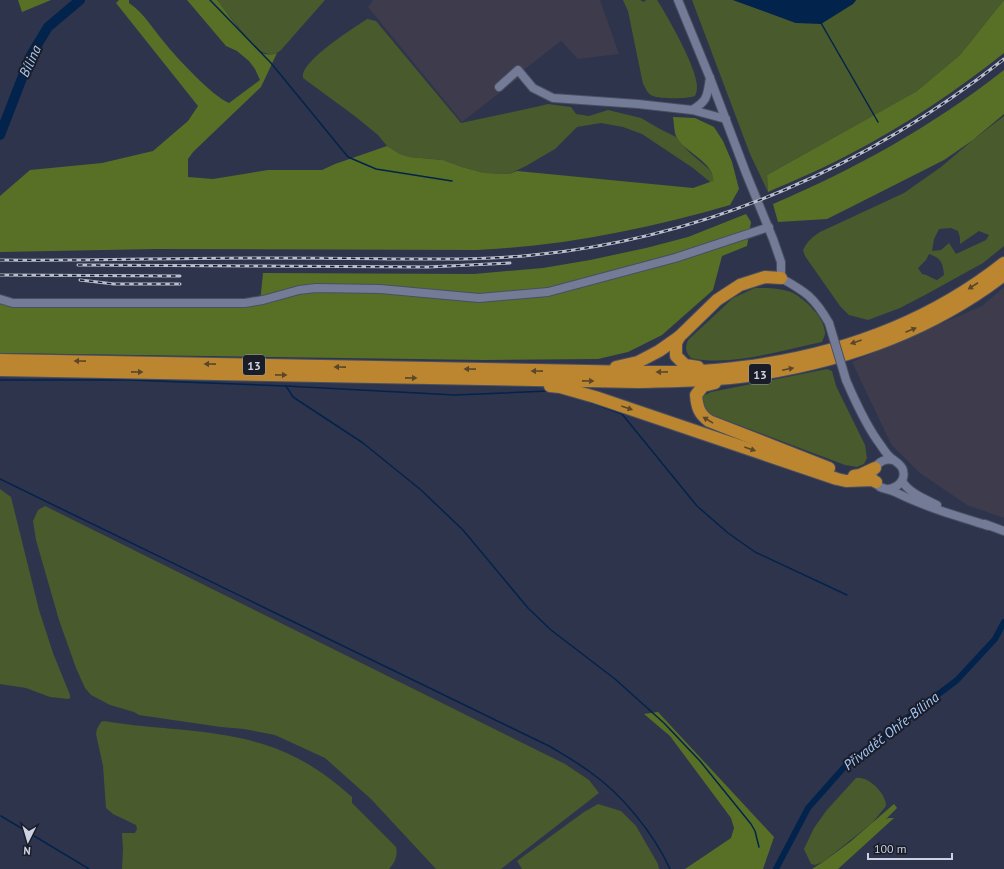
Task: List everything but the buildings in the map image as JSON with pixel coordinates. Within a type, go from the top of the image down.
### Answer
[{"type":"highway","name":"13","points":[[0,370],[638,382],[691,381],[745,372],[883,333],[917,318],[951,300],[982,280],[1004,263]]},
{"type":"highway","name":"13","points":[[0,360],[590,372],[745,372],[784,370],[841,356],[885,342],[921,326],[955,308],[987,288],[1004,275]]},
{"type":"highway","points":[[590,372],[638,362],[659,351],[679,337],[717,300],[740,285],[766,277],[781,278]]},
{"type":"highway","points":[[679,337],[676,343],[676,356],[680,362],[695,367],[745,372]]},
{"type":"highway","points":[[745,372],[703,386],[696,395],[698,409],[702,416],[709,421],[846,474],[854,476],[860,475],[878,464]]},
{"type":"highway","points":[[493,379],[560,387],[595,397],[837,479],[846,481],[872,480],[876,482]]},
{"type":"street","points":[[678,0],[769,227],[781,262],[781,278],[803,290],[818,305],[829,323],[846,380],[858,407],[877,439],[893,460]]},
{"type":"street","points":[[499,87],[518,70],[533,88],[553,98],[638,104],[692,110],[726,120]]},
{"type":"street","points":[[692,110],[701,105],[707,98],[710,78]]},
{"type":"street","points":[[0,299],[13,303],[245,303],[263,300],[299,290],[316,288],[380,289],[480,298],[540,293],[675,258],[769,227]]},
{"type":"street","points":[[877,439],[881,454],[874,472],[876,482],[881,487],[917,503],[1004,531]]},
{"type":"street","points":[[878,464],[887,459],[898,462],[903,469],[902,481],[904,486],[923,498],[989,526]]},
{"type":"street","points":[[888,489],[895,488],[902,481]]},
{"type":"shaded area","points":[[373,0],[600,0],[619,54],[578,59],[561,41],[525,69],[520,77],[462,122],[368,7]]},
{"type":"shaded area","points":[[1004,287],[1004,518],[967,505],[920,473],[891,444],[852,362],[982,306]]},
{"type":"green space","points":[[18,0],[51,0],[22,12]]},
{"type":"green space","points":[[119,0],[129,0],[129,3],[144,16],[185,66],[213,93],[229,103],[260,80],[249,61],[237,51],[226,46],[187,0],[217,0],[257,49],[266,54],[277,53],[261,87],[193,152],[188,159],[188,177],[213,179],[268,170],[322,170],[387,146],[400,154],[409,157],[443,160],[484,173],[509,174],[517,171],[693,188],[713,181],[713,175],[709,169],[680,142],[676,136],[673,117],[695,118],[714,127],[723,141],[732,162],[739,189],[730,205],[668,222],[605,235],[542,245],[509,248],[477,250],[156,249],[0,252],[0,196],[30,170],[102,163],[153,151],[188,121],[198,106],[116,3]]},
{"type":"green space","points":[[217,0],[325,0],[281,50],[274,54],[268,54],[254,47]]},
{"type":"green space","points":[[623,0],[640,0],[644,2],[646,0],[657,0],[674,30],[692,68],[697,87],[695,96],[661,98],[653,96],[648,92],[643,84],[628,11]]},
{"type":"green space","points":[[692,0],[733,0],[796,23],[853,4],[856,0],[1004,0],[960,55],[917,91],[767,175],[768,192],[750,154]]},
{"type":"green space","points":[[1004,0],[1004,53],[948,95],[869,144],[828,165],[768,192],[767,175],[917,91],[960,55]]},
{"type":"green space","points":[[367,19],[376,21],[461,123],[548,104],[571,107],[576,114],[589,116],[608,110],[641,118],[676,137],[689,152],[710,170],[714,177],[713,181],[711,183],[693,168],[642,134],[623,127],[601,123],[577,127],[555,149],[509,174],[484,173],[443,160],[409,157],[400,154],[387,146],[378,135],[356,117],[303,78],[304,71],[319,54],[340,37]]},
{"type":"green space","points":[[1004,70],[1004,114],[973,140],[944,160],[827,219],[778,222],[773,204],[834,176],[893,145],[949,110]]},
{"type":"green space","points":[[1004,116],[1004,246],[983,263],[900,308],[868,320],[849,315],[840,306],[805,256],[803,250],[806,245],[820,232],[904,193],[941,167]],"holes":[[[951,228],[958,231],[960,244],[979,231],[989,235],[986,240],[956,254],[949,243],[941,250],[932,251],[934,239],[939,229]],[[929,254],[939,259],[943,267],[944,275],[937,280],[922,274],[918,268],[926,260]]]},
{"type":"green space","points":[[746,214],[751,222],[747,246],[722,256],[713,290],[662,335],[628,352],[598,359],[485,360],[0,353],[0,304],[15,306],[260,303],[263,273],[474,274],[543,268],[590,260],[688,237]]},
{"type":"green space","points":[[755,288],[784,290],[793,293],[808,304],[822,321],[825,333],[822,342],[739,359],[706,360],[691,358],[686,349],[688,340],[733,298]]},
{"type":"green space","points":[[827,369],[832,371],[836,386],[865,445],[867,458],[864,464],[857,467],[845,465],[707,413],[703,405],[703,396],[711,392]]},
{"type":"green space","points":[[0,489],[11,497],[39,610],[53,653],[70,695],[69,699],[50,697],[26,688],[0,684]]},
{"type":"green space","points":[[45,506],[565,764],[589,780],[599,793],[501,869],[436,869],[371,799],[325,758],[275,735],[244,729],[139,715],[134,712],[110,705],[91,695],[85,688],[76,668],[59,620],[36,540],[33,521],[38,510]]},
{"type":"green space","points":[[658,712],[774,837],[763,869],[685,869],[731,838],[734,828],[731,818],[670,736],[644,714]]},
{"type":"green space","points":[[104,721],[227,736],[275,748],[297,758],[312,766],[352,797],[352,803],[396,847],[397,853],[394,861],[389,869],[122,869],[122,833],[135,833],[137,829],[136,825],[113,814],[106,808],[103,766],[96,734],[101,722]]},
{"type":"green space","points":[[856,778],[866,780],[876,787],[883,796],[886,806],[872,823],[823,862],[815,865],[811,864],[804,849],[814,828],[826,811]]},
{"type":"green space","points":[[598,804],[621,811],[636,826],[658,864],[659,869],[522,869],[517,861],[584,812]]},
{"type":"green space","points":[[894,804],[897,808],[885,820],[888,818],[894,818],[838,869],[812,869],[850,842]]},
{"type":"water","points":[[733,0],[856,0],[853,4],[821,24],[796,23]]},
{"type":"waterway","name":"Bílina","points":[[0,135],[31,55],[48,27],[80,0]]},
{"type":"waterway","points":[[210,0],[271,63],[348,157],[376,169],[452,181]]},
{"type":"waterway","points":[[821,23],[878,122]]},
{"type":"waterway","points":[[0,380],[130,380],[286,386],[293,397],[363,443],[421,490],[463,530],[528,608],[551,630],[615,679],[664,723],[700,761],[751,824],[755,831],[759,847]]},
{"type":"waterway","points":[[286,386],[455,395],[548,391]]},
{"type":"waterway","points":[[590,402],[622,414],[697,506],[728,533],[755,552],[847,595]]},
{"type":"waterway","points":[[0,479],[551,747],[581,765],[602,781],[625,803],[655,842],[670,869]]},
{"type":"waterway","name":"Přivaděč Ohře-Bílina","points":[[776,869],[808,808],[847,764],[957,680],[995,639],[1004,622]]},
{"type":"waterway","points":[[1,816],[89,869]]},
{"type":"railway","points":[[0,260],[480,258],[515,257],[597,246],[660,232],[722,214],[782,191],[841,164],[898,132],[952,97],[1004,59]]},
{"type":"railway","points":[[78,265],[428,267],[510,263]]},
{"type":"railway","points":[[0,275],[180,276]]},
{"type":"railway","points":[[80,280],[114,284],[180,284]]}]
